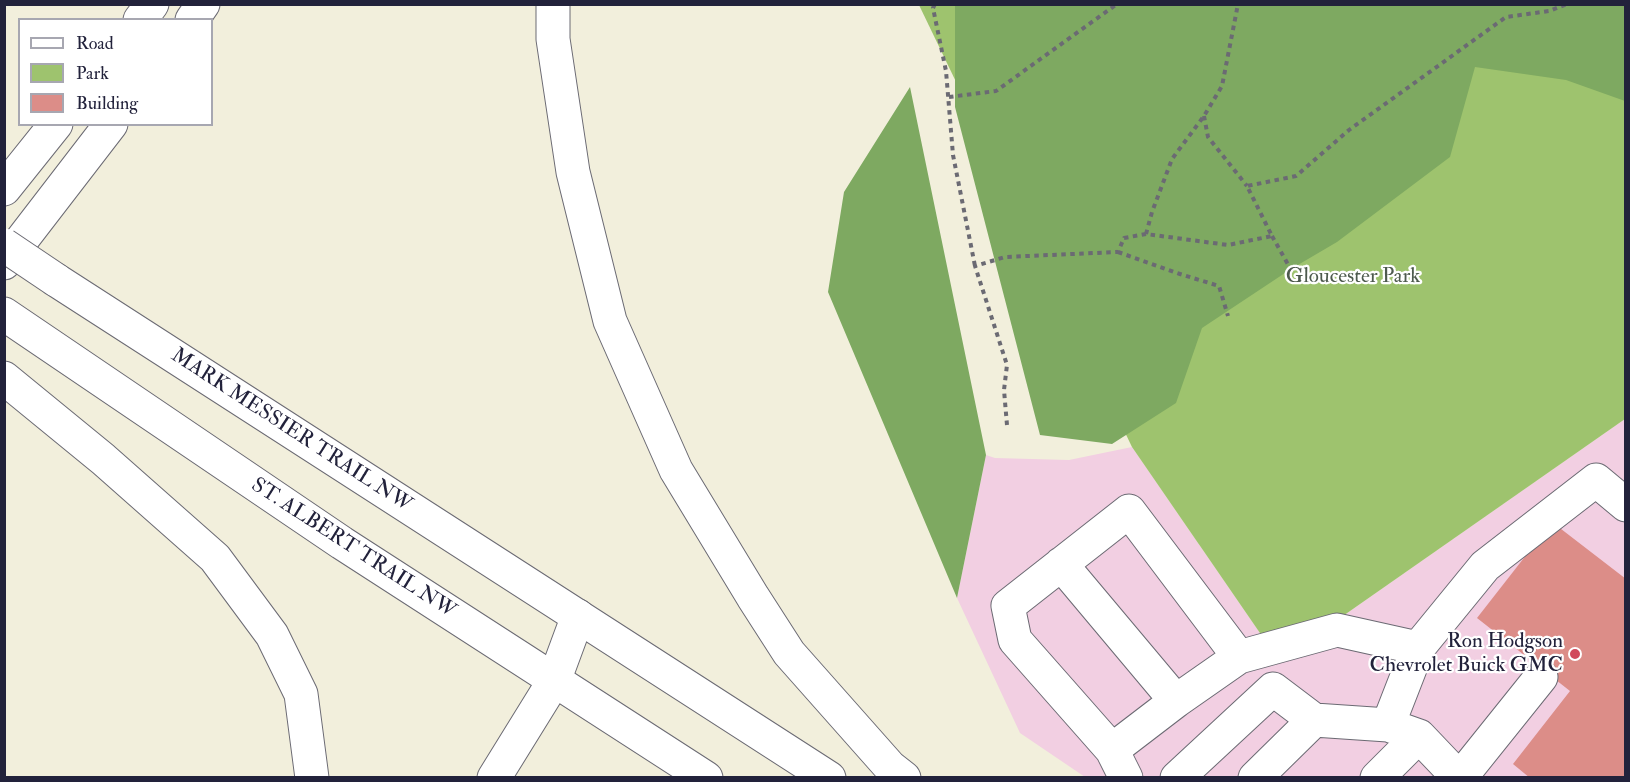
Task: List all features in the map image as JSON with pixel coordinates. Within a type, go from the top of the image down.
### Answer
[{"type":"main road","points":[[142,18],[152,4]]},
{"type":"main road","points":[[193,18],[203,4]]},
{"type":"main road","points":[[553,4],[553,39],[573,172],[610,321],[676,470],[789,653],[890,767],[904,777]]},
{"type":"main road","points":[[4,189],[54,126]]},
{"type":"main road","points":[[4,263],[109,126]]},
{"type":"main road","name":"MARK MESSIER TRAIL NW","points":[[4,245],[578,616]]},
{"type":"main road","name":"ST. ALBERT TRAIL NW","points":[[10,318],[342,543],[706,777]]},
{"type":"main road","points":[[4,378],[103,459],[215,558],[273,635],[300,694],[312,777]]},
{"type":"main road","points":[[1388,725],[1418,648],[1485,566],[1596,480],[1626,505]]},
{"type":"main road","points":[[1239,657],[1129,512],[1008,606],[1015,640],[1119,764],[1176,701],[1239,657],[1337,630],[1418,648]]},
{"type":"main road","points":[[1061,564],[1176,701]]},
{"type":"main road","points":[[494,777],[554,681],[578,616],[829,777]]},
{"type":"main road","points":[[1177,777],[1273,689],[1314,720],[1388,725],[1419,736],[1460,777],[1541,677]]},
{"type":"main road","points":[[1255,777],[1314,720]]},
{"type":"main road","points":[[1377,777],[1419,736]]},
{"type":"path","points":[[935,4],[933,8],[946,71],[953,155],[975,266],[1007,365],[1004,390],[1007,425]]},
{"type":"path","points":[[949,97],[996,92],[1117,4]]},
{"type":"path","points":[[1146,234],[1172,159],[1204,116],[1222,86],[1238,4]]},
{"type":"path","points":[[1246,186],[1296,176],[1349,130],[1506,17],[1548,11],[1567,4]]},
{"type":"path","points":[[1204,116],[1208,137],[1246,186],[1294,275]]},
{"type":"path","points":[[1118,252],[1124,238],[1146,234],[1228,245],[1272,236]]},
{"type":"path","points":[[975,266],[1005,257],[1118,252],[1219,286],[1228,316]]},
{"type":"shaded area","points":[[1625,419],[1625,777],[1085,777],[1020,733],[957,598],[986,455],[995,458],[1069,460],[1132,447],[1262,636],[1330,625]]},
{"type":"green space","name":"Gloucester Park","points":[[919,5],[1625,5],[1625,419],[1330,625],[1262,636],[1132,447]]},
{"type":"green space","points":[[955,5],[1625,5],[1625,101],[1566,80],[1475,67],[1450,157],[1337,242],[1291,269],[1202,328],[1176,403],[1112,444],[1040,435],[955,107]]},
{"type":"green space","points":[[910,87],[986,455],[957,598],[828,292],[844,192]]},
{"type":"building","name":"Ron Hodgson Chevrolet Buick GMC","points":[[1552,522],[1626,579],[1626,778],[1530,778],[1513,764],[1570,691],[1477,618]]},
{"type":"place","name":"Ron Hodgson Chevrolet Buick GMC","points":[[1575,654]]}]
